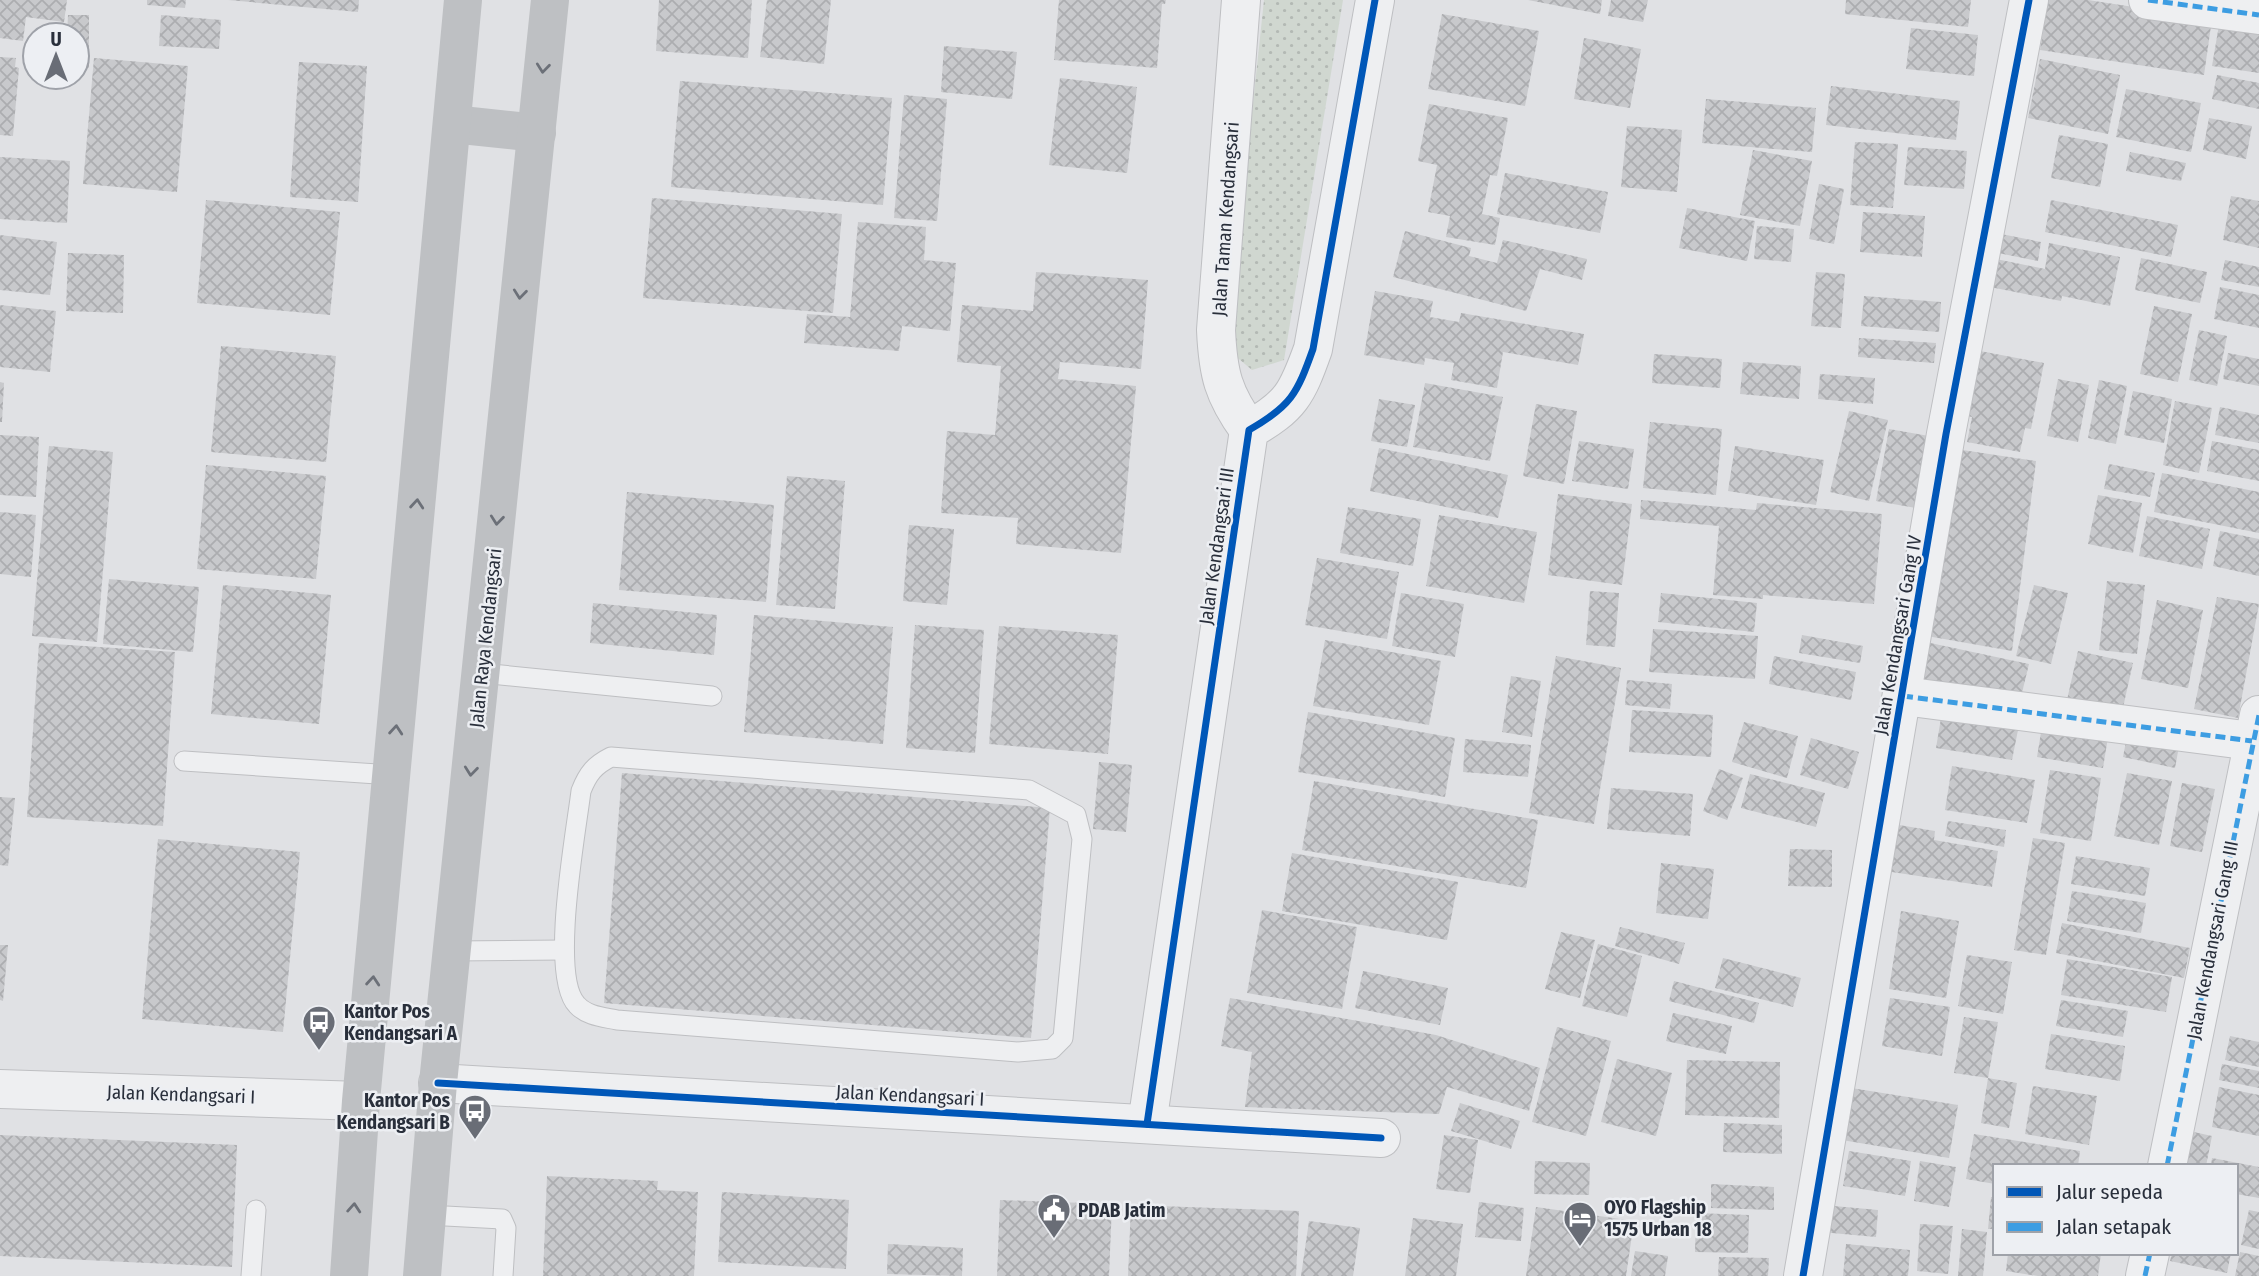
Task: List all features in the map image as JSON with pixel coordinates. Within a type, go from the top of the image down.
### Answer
[{"type":"main road","points":[[349,1276],[361,1101],[463,0]]},
{"type":"main road","name":"Jalan Raya Kendangsari","points":[[422,1276],[438,1083],[550,0]]},
{"type":"main road","points":[[452,124],[537,133]]},
{"type":"street","name":"Jalan Taman Kendangsari","points":[[1241,0],[1216,330],[1218,372],[1230,404],[1249,430]]},
{"type":"street","points":[[1249,430],[1279,413],[1300,387],[1313,349],[1375,0]]},
{"type":"street","name":"Jalan Kendangsari Gang IV","points":[[1803,1276],[1946,434],[2029,0]]},
{"type":"street","points":[[2148,0],[2259,15]]},
{"type":"street","name":"Jalan Kendangsari III","points":[[1147,1124],[1249,430]]},
{"type":"street","points":[[1903,696],[2256,728]]},
{"type":"street","name":"Jalan Kendangsari Gang III","points":[[2167,1164],[2256,728]]},
{"type":"street","name":"Jalan Kendangsari I","points":[[438,1083],[1381,1138]]},
{"type":"street","name":"Jalan Kendangsari I","points":[[0,1088],[361,1101]]},
{"type":"street","points":[[2145,1276],[2150,1255]]},
{"type":"lane","points":[[481,673],[712,696]]},
{"type":"lane","points":[[611,757],[1029,790],[1076,815],[1082,839],[1063,1038],[1052,1049],[1018,1052],[617,1020],[585,1013],[575,1003],[567,988],[564,950],[581,791],[592,769],[611,757]]},
{"type":"lane","points":[[184,761],[392,775]]},
{"type":"lane","points":[[452,951],[564,950]]},
{"type":"lane","points":[[251,1276],[256,1210]]},
{"type":"lane","points":[[427,1215],[494,1216],[502,1219],[506,1228],[503,1276]]},
{"type":"shaded area","points":[[1264,0],[1343,0],[1284,360],[1252,370],[1227,349]]},
{"type":"building","points":[[0,0],[67,0],[64,21],[26,17],[26,21],[21,21],[21,41],[0,38]]},
{"type":"building","points":[[147,0],[186,0],[185,8],[147,5]]},
{"type":"building","points":[[228,0],[359,0],[358,12]]},
{"type":"building","points":[[659,0],[752,0],[748,58],[656,51]]},
{"type":"building","points":[[767,0],[831,0],[824,64],[760,57]]},
{"type":"building","points":[[1059,0],[1166,0],[1165,4],[1162,4],[1157,68],[1054,60]]},
{"type":"building","points":[[1528,0],[1602,0],[1600,14]]},
{"type":"building","points":[[1611,0],[1648,0],[1643,22],[1608,16]]},
{"type":"building","points":[[1846,0],[1971,0],[1968,27],[1845,14]]},
{"type":"building","points":[[2048,0],[2088,0],[2212,19],[2204,75],[2040,50]]},
{"type":"building","points":[[1442,14],[1539,31],[1525,106],[1428,89]]},
{"type":"building","points":[[68,15],[89,15],[89,21],[68,21]]},
{"type":"building","points":[[161,15],[221,20],[219,49],[159,46]]},
{"type":"building","points":[[2219,25],[2259,31],[2259,73],[2212,66]]},
{"type":"building","points":[[1911,28],[1978,35],[1974,76],[1906,69]]},
{"type":"building","points":[[1584,38],[1641,49],[1630,108],[1574,99]]},
{"type":"building","points":[[944,46],[1017,52],[1012,99],[941,92]]},
{"type":"building","points":[[0,57],[16,58],[15,67],[19,68],[13,136],[0,135]]},
{"type":"building","points":[[94,58],[188,66],[177,192],[83,184]]},
{"type":"building","points":[[2040,59],[2120,75],[2108,134],[2028,118]]},
{"type":"building","points":[[299,62],[367,66],[358,202],[290,197]]},
{"type":"building","points":[[2217,75],[2259,83],[2259,109],[2212,99]]},
{"type":"building","points":[[1060,78],[1137,87],[1127,173],[1049,165]]},
{"type":"building","points":[[680,81],[892,98],[883,205],[671,187]]},
{"type":"building","points":[[1831,86],[1960,101],[1956,140],[1826,125]]},
{"type":"building","points":[[2126,89],[2201,103],[2191,152],[2116,137]]},
{"type":"building","points":[[904,95],[947,99],[937,221],[894,218]]},
{"type":"building","points":[[1706,99],[1816,108],[1812,152],[1702,143]]},
{"type":"building","points":[[1429,104],[1508,118],[1497,176],[1490,175],[1482,214],[1500,218],[1495,245],[1446,237],[1450,216],[1428,212],[1437,165],[1418,161]]},
{"type":"building","points":[[2209,118],[2252,126],[2246,159],[2203,150]]},
{"type":"building","points":[[1627,126],[1682,130],[1677,192],[1621,187]]},
{"type":"building","points":[[2059,135],[2108,144],[2100,187],[2051,178]]},
{"type":"building","points":[[1855,142],[1898,144],[1893,208],[1850,205]]},
{"type":"building","points":[[1908,147],[1967,151],[1964,189],[1904,185]]},
{"type":"building","points":[[1753,150],[1812,161],[1800,226],[1740,215]]},
{"type":"building","points":[[2130,152],[2186,163],[2181,181],[2126,171]]},
{"type":"building","points":[[0,157],[70,161],[67,223],[0,219]]},
{"type":"building","points":[[1505,173],[1608,192],[1600,233],[1497,214]]},
{"type":"building","points":[[1819,184],[1844,189],[1834,244],[1809,239]]},
{"type":"building","points":[[2231,196],[2259,201],[2259,248],[2223,240]]},
{"type":"building","points":[[652,198],[842,214],[833,313],[643,298]]},
{"type":"building","points":[[206,200],[340,212],[330,315],[197,303]]},
{"type":"building","points":[[2051,200],[2178,225],[2171,257],[2045,232]]},
{"type":"building","points":[[1687,208],[1755,221],[1747,261],[1679,248]]},
{"type":"building","points":[[1863,212],[1925,216],[1922,257],[1860,252]]},
{"type":"building","points":[[858,222],[926,227],[924,260],[956,263],[950,331],[902,326],[899,351],[804,343],[807,314],[850,317]]},
{"type":"building","points":[[1757,226],[1794,229],[1791,262],[1754,259]]},
{"type":"building","points":[[1405,231],[1471,248],[1469,256],[1497,263],[1503,240],[1587,259],[1582,280],[1540,269],[1526,311],[1393,277]]},
{"type":"building","points":[[2001,234],[2041,242],[2038,261],[1998,253]]},
{"type":"building","points":[[0,235],[57,242],[50,295],[0,290]]},
{"type":"building","points":[[2049,243],[2120,257],[2110,306],[2062,296],[2061,301],[1985,286],[1991,258],[2045,269]]},
{"type":"building","points":[[68,253],[124,255],[123,313],[66,311]]},
{"type":"building","points":[[2141,258],[2207,272],[2200,303],[2135,290]]},
{"type":"building","points":[[2225,260],[2259,267],[2259,287],[2221,280]]},
{"type":"building","points":[[1036,272],[1148,280],[1141,369],[1060,362],[1058,379],[1136,386],[1121,553],[1016,544],[1018,518],[941,513],[947,431],[995,435],[1001,366],[957,362],[962,305],[1033,311]]},
{"type":"building","points":[[1816,272],[1845,274],[1841,328],[1811,326]]},
{"type":"building","points":[[2220,287],[2259,295],[2259,328],[2214,319]]},
{"type":"building","points":[[1375,291],[1433,301],[1430,317],[1459,322],[1461,313],[1584,334],[1578,365],[1503,352],[1497,388],[1451,380],[1454,363],[1425,358],[1424,365],[1364,355]]},
{"type":"building","points":[[1864,296],[1941,302],[1939,332],[1861,326]]},
{"type":"building","points":[[0,305],[56,311],[50,372],[0,367]]},
{"type":"building","points":[[2154,306],[2192,314],[2178,382],[2140,374]]},
{"type":"building","points":[[2199,330],[2227,336],[2217,386],[2189,380]]},
{"type":"building","points":[[1859,338],[1936,343],[1934,363],[1858,357]]},
{"type":"building","points":[[221,346],[336,356],[326,462],[211,452]]},
{"type":"building","points":[[1980,351],[2044,363],[2031,429],[2025,428],[2020,452],[1967,442],[1972,417],[1967,416]]},
{"type":"building","points":[[2228,353],[2259,359],[2259,386],[2223,379]]},
{"type":"building","points":[[1654,354],[1722,359],[1720,388],[1652,383]]},
{"type":"building","points":[[1743,362],[1801,366],[1799,399],[1740,394]]},
{"type":"building","points":[[1820,374],[1875,378],[1873,404],[1818,399]]},
{"type":"building","points":[[2058,379],[2089,385],[2078,442],[2047,436]]},
{"type":"building","points":[[2099,380],[2127,386],[2116,444],[2088,438]]},
{"type":"building","points":[[0,382],[4,383],[2,422],[0,422]]},
{"type":"building","points":[[1425,383],[1503,397],[1490,461],[1413,447]]},
{"type":"building","points":[[2133,391],[2172,399],[2164,443],[2124,435]]},
{"type":"building","points":[[1379,399],[1415,405],[1407,447],[1371,441]]},
{"type":"building","points":[[2175,401],[2212,408],[2199,473],[2163,465]]},
{"type":"building","points":[[1536,404],[1577,411],[1564,484],[1523,476]]},
{"type":"building","points":[[2220,407],[2259,415],[2259,443],[2215,435]]},
{"type":"building","points":[[1849,411],[1888,420],[1869,501],[1830,492]]},
{"type":"building","points":[[1650,422],[1722,429],[1716,495],[1643,488]]},
{"type":"building","points":[[1889,429],[1929,436],[1916,508],[1876,501]]},
{"type":"building","points":[[0,435],[39,437],[36,497],[0,495]]},
{"type":"building","points":[[1579,441],[1634,449],[1628,489],[1572,481]]},
{"type":"building","points":[[2212,441],[2259,450],[2259,481],[2207,471]]},
{"type":"building","points":[[49,446],[113,452],[97,642],[32,636]]},
{"type":"building","points":[[1735,446],[1824,460],[1816,505],[1728,491]]},
{"type":"building","points":[[1379,448],[1508,475],[1498,518],[1370,491]]},
{"type":"building","points":[[1949,448],[2036,461],[2012,651],[1927,636]]},
{"type":"building","points":[[2109,464],[2155,473],[2150,497],[2104,489]]},
{"type":"building","points":[[206,465],[326,476],[316,579],[197,569]]},
{"type":"building","points":[[2162,473],[2259,492],[2259,533],[2154,512]]},
{"type":"building","points":[[787,476],[845,481],[835,609],[776,605]]},
{"type":"building","points":[[627,492],[774,505],[766,602],[619,590]]},
{"type":"building","points":[[1558,494],[1632,504],[1622,585],[1548,575]]},
{"type":"building","points":[[2098,495],[2142,503],[2133,553],[2088,544]]},
{"type":"building","points":[[1641,500],[1756,510],[1757,503],[1882,514],[1874,604],[1763,595],[1763,599],[1713,595],[1719,526],[1640,519]]},
{"type":"building","points":[[1348,507],[1421,519],[1413,566],[1340,553]]},
{"type":"building","points":[[0,512],[36,515],[31,577],[0,574]]},
{"type":"building","points":[[1439,515],[1537,532],[1524,603],[1426,586]]},
{"type":"building","points":[[2147,516],[2210,529],[2202,569],[2139,556]]},
{"type":"building","points":[[909,525],[954,529],[947,605],[903,601]]},
{"type":"building","points":[[2220,531],[2259,539],[2259,576],[2213,566]]},
{"type":"building","points":[[1317,558],[1399,572],[1387,639],[1305,625]]},
{"type":"building","points":[[109,579],[199,587],[193,652],[103,644]]},
{"type":"building","points":[[2107,581],[2145,585],[2137,654],[2099,650]]},
{"type":"building","points":[[223,585],[331,595],[319,724],[211,714]]},
{"type":"building","points":[[2034,585],[2068,593],[2051,664],[2016,656]]},
{"type":"building","points":[[1590,591],[1619,593],[1615,647],[1586,645]]},
{"type":"building","points":[[1401,593],[1464,604],[1455,657],[1392,646]]},
{"type":"building","points":[[1661,593],[1757,603],[1754,632],[1658,622]]},
{"type":"building","points":[[2217,597],[2259,604],[2238,718],[2194,709]]},
{"type":"building","points":[[2157,600],[2203,610],[2188,688],[2141,679]]},
{"type":"building","points":[[593,603],[717,615],[714,655],[590,643]]},
{"type":"building","points":[[754,615],[893,627],[883,744],[744,732]]},
{"type":"building","points":[[915,625],[984,630],[975,753],[906,748]]},
{"type":"building","points":[[999,626],[1118,635],[1108,754],[989,744]]},
{"type":"building","points":[[1653,629],[1758,636],[1755,679],[1649,672]]},
{"type":"building","points":[[1802,635],[1863,646],[1860,663],[1799,653]]},
{"type":"building","points":[[1325,640],[1441,661],[1429,725],[1313,706]]},
{"type":"building","points":[[1921,641],[2029,664],[2020,701],[1913,678]]},
{"type":"building","points":[[39,643],[175,652],[163,826],[27,817]]},
{"type":"building","points":[[2078,651],[2133,663],[2122,712],[2067,700]]},
{"type":"building","points":[[1556,656],[1621,668],[1594,824],[1529,813]]},
{"type":"building","points":[[1774,656],[1856,672],[1851,700],[1769,684]]},
{"type":"building","points":[[1511,676],[1541,681],[1532,737],[1502,732]]},
{"type":"building","points":[[1627,680],[1672,684],[1670,709],[1625,705]]},
{"type":"building","points":[[1632,710],[1713,715],[1711,757],[1629,752]]},
{"type":"building","points":[[1308,712],[1455,738],[1445,797],[1298,772]]},
{"type":"building","points":[[1942,712],[2019,725],[2012,760],[1936,748]]},
{"type":"building","points":[[2043,720],[2109,731],[2103,768],[2037,757]]},
{"type":"building","points":[[1744,722],[1798,736],[1787,778],[1732,762]]},
{"type":"building","points":[[2128,731],[2180,741],[2175,768],[2123,757]]},
{"type":"building","points":[[1811,738],[1859,752],[1848,789],[1800,775]]},
{"type":"building","points":[[1465,739],[1531,745],[1528,777],[1463,772]]},
{"type":"building","points":[[1099,762],[1132,765],[1126,832],[1093,829]]},
{"type":"building","points":[[1952,766],[2035,780],[2027,823],[1945,810]]},
{"type":"building","points":[[1719,769],[1743,778],[1727,820],[1703,811]]},
{"type":"building","points":[[2050,770],[2101,778],[2091,841],[2040,833]]},
{"type":"building","points":[[622,773],[1050,808],[1031,1038],[604,1003]]},
{"type":"building","points":[[2127,773],[2172,781],[2159,845],[2114,836]]},
{"type":"building","points":[[1750,774],[1825,793],[1816,827],[1741,808]]},
{"type":"building","points":[[1314,781],[1538,820],[1526,888],[1302,850]]},
{"type":"building","points":[[2182,783],[2215,789],[2202,852],[2170,846]]},
{"type":"building","points":[[1611,788],[1693,794],[1690,836],[1607,829]]},
{"type":"building","points":[[0,797],[15,798],[8,866],[0,865]]},
{"type":"building","points":[[1948,821],[2006,830],[2004,847],[1945,836]]},
{"type":"building","points":[[1893,824],[1935,831],[1934,840],[1998,851],[1992,887],[1885,871]]},
{"type":"building","points":[[2033,838],[2065,843],[2046,955],[2014,950]]},
{"type":"building","points":[[158,839],[300,852],[283,1032],[142,1019]]},
{"type":"building","points":[[1790,849],[1832,850],[1832,887],[1788,886]]},
{"type":"building","points":[[1292,853],[1458,882],[1447,940],[1282,911]]},
{"type":"building","points":[[2076,856],[2150,868],[2145,896],[2071,884]]},
{"type":"building","points":[[1661,863],[1714,869],[1708,919],[1656,913]]},
{"type":"building","points":[[2072,891],[2146,903],[2141,933],[2067,921]]},
{"type":"building","points":[[1262,910],[1357,927],[1342,1009],[1247,993]]},
{"type":"building","points":[[1901,911],[1959,921],[1946,998],[1889,989]]},
{"type":"building","points":[[2062,923],[2190,948],[2184,978],[2056,953]]},
{"type":"building","points":[[1620,927],[1685,943],[1679,964],[1615,946]]},
{"type":"building","points":[[1561,932],[1595,940],[1580,998],[1545,989]]},
{"type":"building","points":[[1598,944],[1642,956],[1627,1017],[1582,1006]]},
{"type":"building","points":[[0,945],[8,945],[3,1001],[0,1000]]},
{"type":"building","points":[[1967,955],[2012,962],[2003,1014],[1958,1006]]},
{"type":"building","points":[[1723,958],[1801,978],[1793,1007],[1715,988]]},
{"type":"building","points":[[2067,959],[2172,977],[2166,1012],[2061,995]]},
{"type":"building","points":[[1363,971],[1448,988],[1440,1025],[1355,1008]]},
{"type":"building","points":[[1674,981],[1759,1003],[1754,1023],[1669,1001]]},
{"type":"building","points":[[1230,998],[1436,1035],[1540,1068],[1529,1111],[1447,1087],[1439,1114],[1245,1107],[1252,1052],[1221,1046]]},
{"type":"building","points":[[1890,998],[1950,1007],[1942,1056],[1882,1046]]},
{"type":"building","points":[[2061,1000],[2128,1011],[2123,1037],[2056,1026]]},
{"type":"building","points":[[1673,1013],[1732,1026],[1726,1054],[1666,1041]]},
{"type":"building","points":[[1964,1017],[1998,1022],[1988,1078],[1954,1073]]},
{"type":"building","points":[[1557,1027],[1611,1041],[1586,1136],[1532,1122]]},
{"type":"building","points":[[2051,1034],[2125,1046],[2120,1081],[2045,1069]]},
{"type":"building","points":[[2230,1036],[2259,1042],[2259,1067],[2225,1060]]},
{"type":"building","points":[[1617,1059],[1672,1073],[1656,1136],[1601,1122]]},
{"type":"building","points":[[1687,1060],[1780,1062],[1779,1118],[1685,1115]]},
{"type":"building","points":[[2222,1064],[2259,1071],[2259,1088],[2219,1080]]},
{"type":"building","points":[[1988,1078],[2017,1083],[2009,1128],[1981,1123]]},
{"type":"building","points":[[2033,1086],[2097,1096],[2089,1145],[2025,1134]]},
{"type":"building","points":[[1845,1087],[1958,1105],[1949,1158],[1836,1139]]},
{"type":"building","points":[[2219,1087],[2259,1095],[2259,1136],[2212,1127]]},
{"type":"building","points":[[1460,1103],[1520,1121],[1511,1149],[1451,1131]]},
{"type":"building","points":[[1724,1123],[1782,1125],[1782,1154],[1723,1152]]},
{"type":"building","points":[[2180,1129],[2212,1136],[2206,1164],[2173,1164]]},
{"type":"building","points":[[1974,1134],[2080,1151],[2078,1164],[1993,1164],[1993,1184],[1966,1179]]},
{"type":"building","points":[[0,1135],[237,1145],[232,1267],[0,1256]]},
{"type":"building","points":[[1444,1135],[1478,1140],[1470,1193],[1436,1189]]},
{"type":"building","points":[[1849,1151],[1911,1161],[1905,1196],[1843,1186]]},
{"type":"building","points":[[2212,1158],[2259,1167],[2259,1198],[2238,1194],[2238,1164],[2211,1164]]},
{"type":"building","points":[[1535,1161],[1590,1163],[1589,1195],[1534,1194]]},
{"type":"building","points":[[1920,1161],[1956,1167],[1949,1207],[1914,1201]]},
{"type":"building","points":[[547,1176],[658,1181],[657,1190],[698,1192],[694,1276],[543,1276]]},
{"type":"building","points":[[1711,1184],[1774,1187],[1774,1210],[1711,1208]]},
{"type":"building","points":[[722,1192],[849,1200],[846,1269],[718,1262]]},
{"type":"building","points":[[1991,1197],[1993,1197],[1993,1229],[1988,1229]]},
{"type":"building","name":"PDAB Jatim","points":[[1000,1200],[1112,1204],[1109,1276],[997,1276]]},
{"type":"building","points":[[1479,1202],[1524,1208],[1521,1241],[1475,1237]]},
{"type":"building","points":[[1131,1205],[1299,1211],[1296,1276],[1128,1276]]},
{"type":"building","points":[[1823,1205],[1878,1210],[1876,1237],[1821,1232]]},
{"type":"building","name":"OYO Flagship 1575 Urban 18","points":[[1536,1207],[1634,1221],[1626,1276],[1526,1276]]},
{"type":"building","points":[[2249,1210],[2259,1212],[2259,1249],[2241,1245]]},
{"type":"building","points":[[1696,1213],[1749,1215],[1748,1253],[1695,1252]]},
{"type":"building","points":[[1413,1218],[1463,1224],[1456,1276],[1405,1276]]},
{"type":"building","points":[[1309,1221],[1360,1228],[1353,1276],[1301,1276]]},
{"type":"building","points":[[1920,1224],[1953,1226],[1948,1274],[1917,1271]]},
{"type":"building","points":[[1962,1229],[1987,1232],[1983,1276],[1958,1276]]},
{"type":"building","points":[[888,1244],[963,1248],[962,1276],[887,1274]]},
{"type":"building","points":[[1846,1244],[1910,1250],[1908,1276],[1843,1276]]},
{"type":"building","points":[[1635,1251],[1668,1256],[1665,1276],[1631,1276]]},
{"type":"building","points":[[2240,1252],[2259,1256],[2259,1276],[2235,1276]]},
{"type":"building","points":[[2008,1255],[2101,1255],[2098,1276],[2038,1276],[2006,1271]]},
{"type":"building","points":[[2172,1255],[2231,1255],[2227,1273],[2170,1261]]},
{"type":"building","points":[[1719,1257],[1769,1258],[1768,1276],[1718,1276]]},
{"type":"marked path","points":[[2148,0],[2259,15]]},
{"type":"marked path","points":[[1903,696],[2252,741]]},
{"type":"marked path","points":[[2167,1164],[2259,715]]},
{"type":"marked path","points":[[2145,1276],[2150,1255]]},
{"type":"cycle path","points":[[1147,1124],[1249,430],[1274,414],[1291,397],[1313,349],[1375,0]]},
{"type":"cycle path","points":[[1803,1276],[1946,434],[2029,0]]},
{"type":"cycle path","points":[[438,1083],[1381,1138]]},
{"type":"place","name":"Kantor Pos Kendangsari A","points":[[319,1052]]},
{"type":"place","name":"Kantor Pos Kendangsari B","points":[[475,1141]]},
{"type":"place","name":"PDAB Jatim","points":[[1054,1240]]},
{"type":"place","name":"OYO Flagship 1575 Urban 18","points":[[1580,1248]]}]
